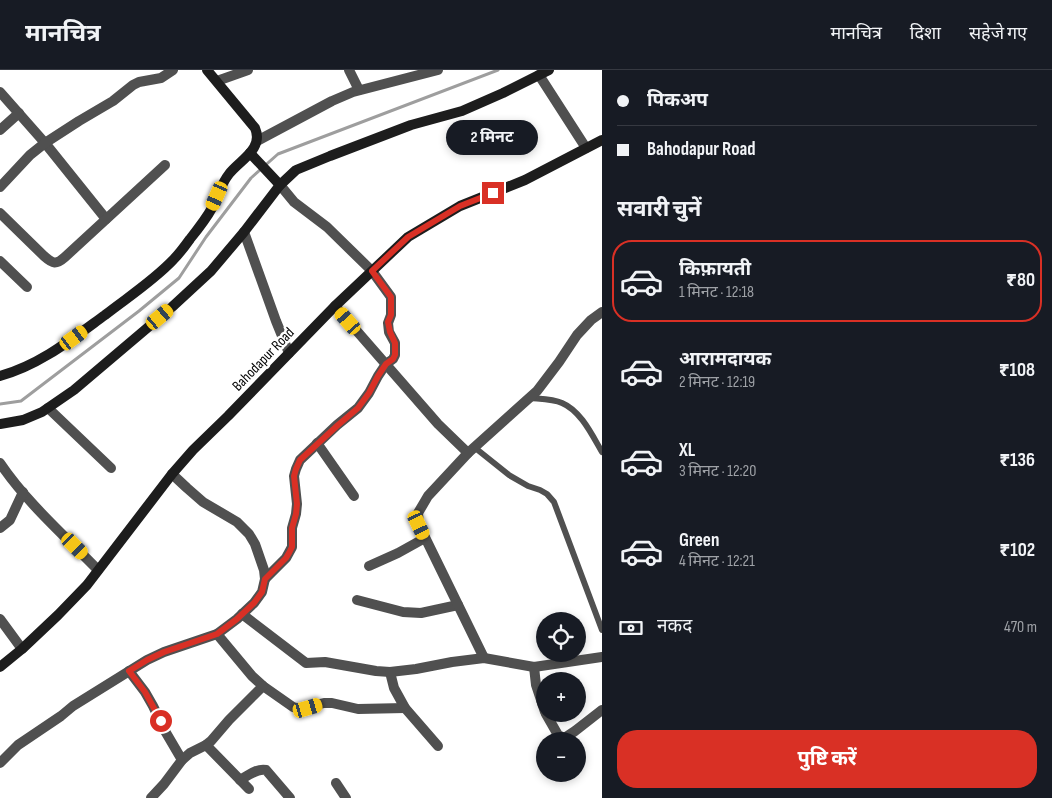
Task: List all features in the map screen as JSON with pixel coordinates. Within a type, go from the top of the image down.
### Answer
[{"type":"street","points":[[0,187],[30,155],[45,143],[113,101],[133,85],[161,78],[173,70]]},
{"type":"street","points":[[0,376],[13,373],[32,364],[59,348],[155,276],[174,259],[191,238],[211,209],[223,182],[230,172],[253,156],[257,142],[255,128],[207,70]]},
{"type":"street","points":[[217,80],[248,70]]},
{"type":"street","points":[[349,70],[359,90]]},
{"type":"street","points":[[257,142],[332,100],[400,75],[438,70]]},
{"type":"street","points":[[0,424],[23,420],[48,408],[74,390],[172,307],[211,270],[244,232],[276,181],[296,170],[411,125],[462,111],[503,94],[544,72],[586,148]]},
{"type":"street","points":[[0,92],[45,143],[106,219]]},
{"type":"street","points":[[0,130],[18,113]]},
{"type":"street","name":"Bahodapur Road","points":[[0,666],[58,615],[87,585],[172,474],[193,450],[335,306],[408,237],[460,206],[525,180],[602,140]]},
{"type":"street","points":[[253,156],[294,202],[327,228],[372,271],[391,297],[391,315],[388,322],[395,343],[393,359],[386,364],[358,408],[300,460],[294,476],[297,504],[292,528],[292,547],[286,558],[265,579]]},
{"type":"street","points":[[0,213],[44,256],[51,262],[56,263],[164,165]]},
{"type":"street","points":[[244,232],[289,354]]},
{"type":"street","points":[[0,262],[27,287]]},
{"type":"street","points":[[335,306],[438,424],[471,450]]},
{"type":"street","points":[[484,658],[419,525],[418,513],[428,496],[471,450],[537,392],[577,335],[591,320],[602,312]]},
{"type":"street","points":[[48,408],[111,468]]},
{"type":"street","points":[[317,443],[354,496]]},
{"type":"street","points":[[0,463],[40,511],[98,570]]},
{"type":"street","points":[[0,763],[18,745],[88,696],[147,660],[164,652],[217,634],[254,603],[262,592],[265,579],[264,570],[255,544],[248,534],[237,522],[198,497],[172,474]]},
{"type":"street","points":[[0,528],[10,520],[23,492]]},
{"type":"street","points":[[369,566],[425,538]]},
{"type":"street","points":[[357,600],[412,613],[428,612],[458,605]]},
{"type":"street","points":[[242,614],[306,663],[324,662],[390,672],[484,658],[534,667],[602,657]]},
{"type":"street","points":[[0,619],[22,648]]},
{"type":"street","points":[[217,634],[252,676],[293,707],[300,709],[332,703],[358,709],[404,708]]},
{"type":"street","points":[[534,667],[536,685]]},
{"type":"street","points":[[129,671],[145,692],[182,760]]},
{"type":"street","points":[[390,672],[394,688],[404,708],[438,746]]},
{"type":"street","points":[[151,798],[182,760],[190,753],[206,745],[263,686]]},
{"type":"street","points":[[550,722],[558,735],[562,737],[575,731],[602,710]]},
{"type":"street","points":[[206,745],[249,789]]},
{"type":"street","points":[[240,780],[262,769],[266,770],[290,798]]},
{"type":"street","points":[[336,784],[346,798]]},
{"type":"lane","points":[[530,398],[560,402],[570,407],[578,414],[602,452]]},
{"type":"lane","points":[[471,450],[509,475],[547,494],[554,502],[602,630]]},
{"type":"waterway","points":[[0,404],[21,401],[179,278],[206,237],[251,178],[278,154],[498,70]]},
{"type":"route","points":[[161,721],[145,692],[129,671],[164,652],[217,634],[254,603],[262,592],[265,579],[286,558],[292,547],[292,528],[297,504],[294,476],[300,460],[358,408],[386,364],[395,355],[395,343],[388,322],[391,315],[391,297],[372,271],[408,237],[460,206],[493,193]]}]
